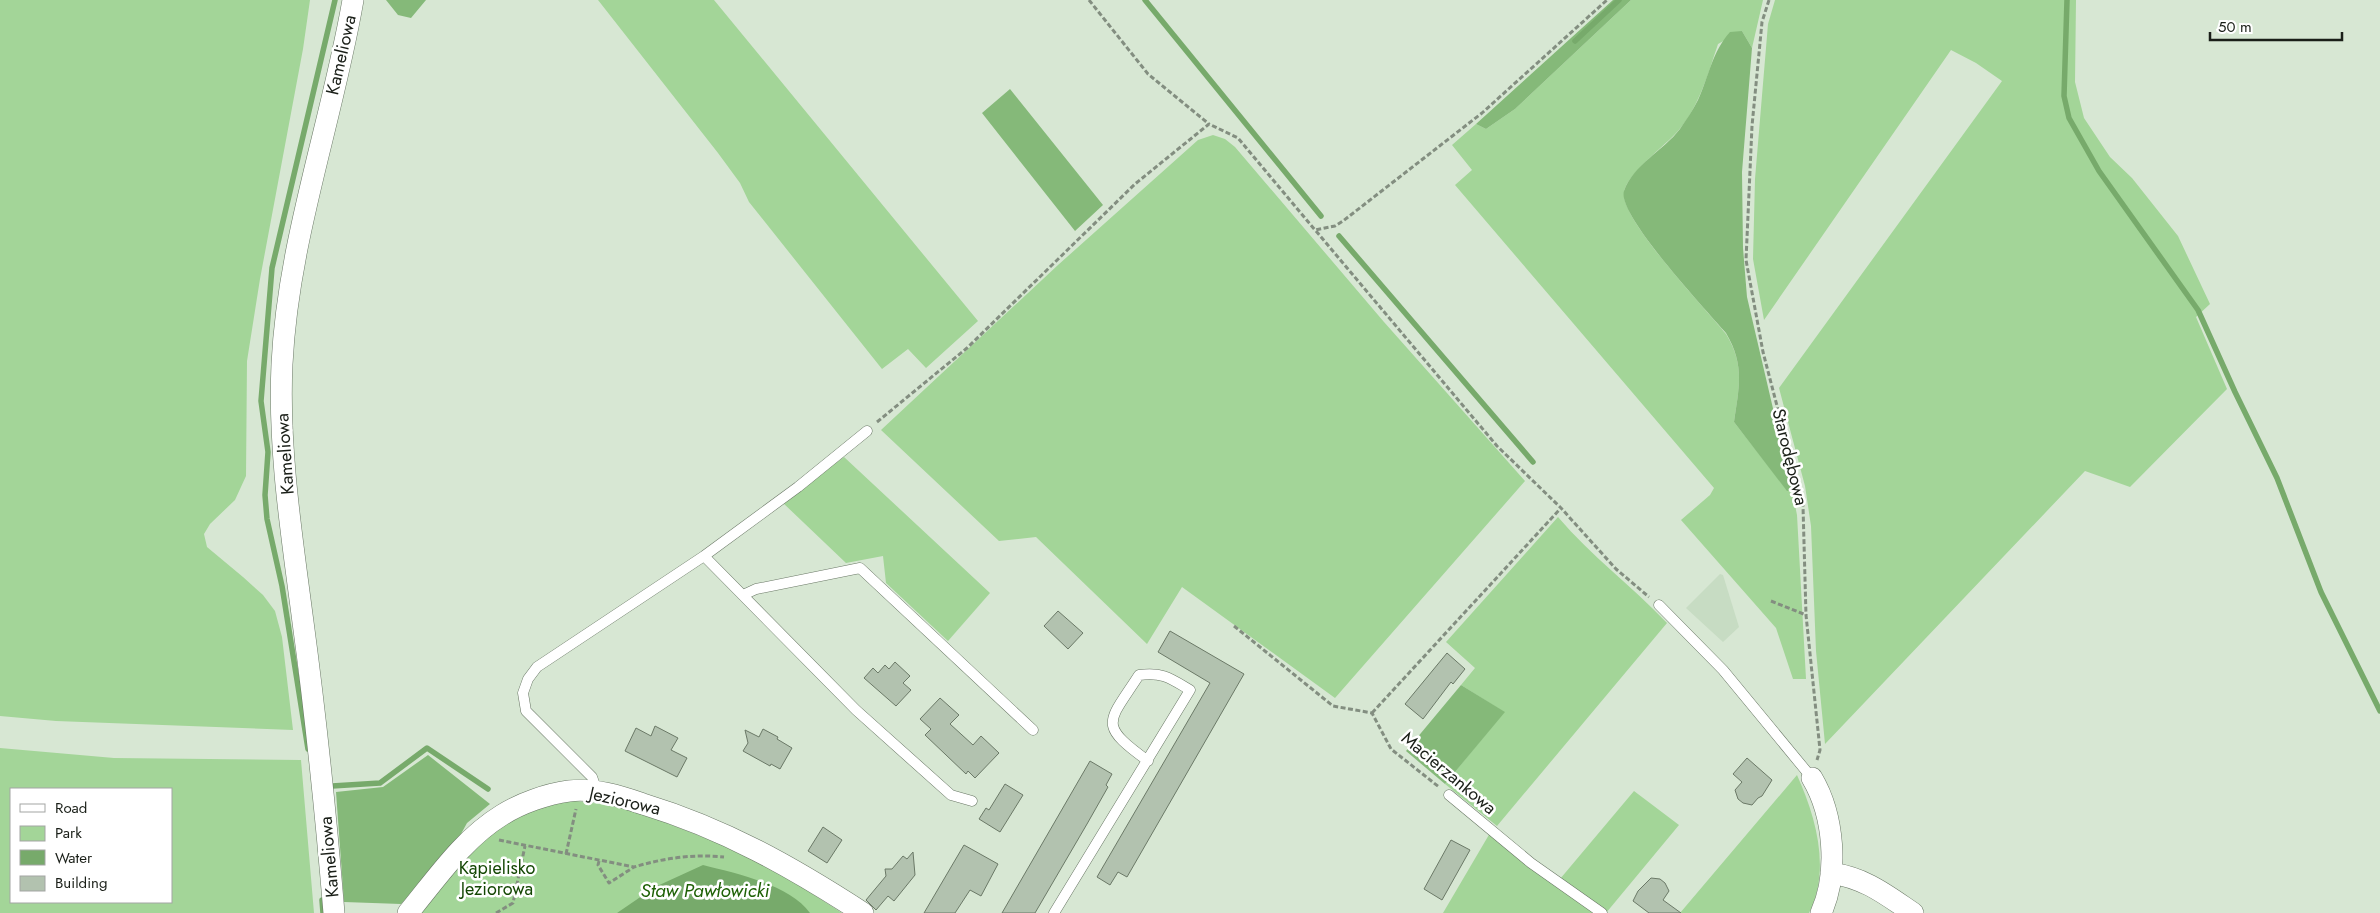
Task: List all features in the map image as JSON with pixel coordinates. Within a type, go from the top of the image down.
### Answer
[{"type":"street","name":"Kameliowa","points":[[334,913],[324,791],[287,497],[282,424],[282,364],[288,294],[353,0]]},
{"type":"street","points":[[1812,778],[1822,794],[1827,814],[1831,873],[1822,913]]},
{"type":"street","name":"Jeziorowa","points":[[408,913],[454,856],[479,831],[518,806],[569,791],[588,791],[669,811],[738,839],[863,913]]},
{"type":"street","points":[[1831,873],[1850,876],[1870,884],[1913,913]]},
{"type":"lane","points":[[588,791],[592,778],[526,711],[523,693],[528,680],[537,667],[704,556],[798,487],[867,431]]},
{"type":"lane","points":[[704,556],[856,710],[951,795],[972,801]]},
{"type":"lane","points":[[743,595],[756,589],[860,568],[1033,730]]},
{"type":"lane","points":[[1659,605],[1723,670],[1812,778]]},
{"type":"lane","points":[[1054,913],[1148,761],[1190,690],[1172,679],[1156,673],[1139,675],[1112,718],[1114,730],[1122,742],[1148,761]]},
{"type":"lane","name":"Macierzankowa","points":[[1449,795],[1531,863],[1602,913]]},
{"type":"path","points":[[1089,0],[1148,74],[1208,124],[1238,138],[1496,446],[1561,508],[1616,569],[1659,605]]},
{"type":"path","points":[[1315,230],[1335,226],[1343,221],[1482,113],[1608,0]]},
{"type":"path","name":"Starodębowa","points":[[1768,0],[1762,22],[1752,126],[1746,260],[1763,352],[1803,506],[1806,616],[1820,750],[1812,778]]},
{"type":"path","points":[[867,431],[967,348],[1135,184],[1208,124]]},
{"type":"path","points":[[1234,626],[1333,706],[1372,713],[1561,508]]},
{"type":"path","points":[[1771,601],[1806,616]]},
{"type":"path","name":"Macierzankowa","points":[[1372,713],[1391,749],[1449,795]]},
{"type":"path","points":[[566,854],[588,791]]},
{"type":"path","points":[[479,831],[488,838],[634,867]]},
{"type":"path","points":[[496,913],[513,903],[524,846]]},
{"type":"path","points":[[599,861],[598,865],[610,883],[634,867],[656,860],[686,856]]},
{"type":"shaded area","points":[[386,0],[426,0],[411,18],[398,15]]},
{"type":"shaded area","points":[[1613,0],[1631,0],[1515,109],[1486,129],[1476,124]]},
{"type":"shaded area","points":[[1742,31],[1752,48],[1742,172],[1743,248],[1747,297],[1792,490],[1787,491],[1734,422],[1739,376],[1736,355],[1726,333],[1665,263],[1634,220],[1625,203],[1624,191],[1634,173],[1673,137],[1687,119],[1698,100],[1715,56],[1724,40],[1730,32]]},
{"type":"shaded area","points":[[1010,89],[1103,205],[1075,231],[982,113]]},
{"type":"shaded area","points":[[1720,574],[1723,575],[1739,627],[1723,642],[1686,608]]},
{"type":"shaded area","points":[[1461,685],[1505,712],[1445,784],[1406,751]]},
{"type":"shaded area","points":[[428,755],[490,804],[467,823],[456,843],[401,904],[344,902],[336,792],[383,787]]},
{"type":"green space","points":[[0,0],[310,0],[303,49],[260,279],[247,361],[246,476],[235,500],[210,524],[204,534],[207,547],[263,595],[275,611],[282,637],[293,730],[56,721],[0,716]]},
{"type":"green space","points":[[598,0],[714,0],[978,321],[926,368],[908,349],[882,369],[749,202],[740,183],[718,153]]},
{"type":"green space","points":[[1631,0],[1763,0],[1752,48],[1742,31],[1718,44],[1702,90],[1692,111],[1678,131],[1638,169],[1626,186],[1624,193],[1627,206],[1650,243],[1726,334],[1736,356],[1739,376],[1734,422],[1787,490],[1792,490],[1797,515],[1806,679],[1793,679],[1776,628],[1681,520],[1710,495],[1714,488],[1455,185],[1472,170],[1452,145],[1476,124],[1486,129],[1515,109]]},
{"type":"green space","points":[[1775,0],[2076,0],[2075,82],[2084,118],[2110,157],[2132,178],[2178,236],[2210,304],[2196,317],[2227,389],[2130,487],[2085,471],[1825,744],[1816,651],[1811,526],[1805,486],[1779,388],[2002,81],[1976,63],[1951,50],[1764,320],[1753,259],[1755,179],[1768,24]]},
{"type":"green space","points":[[1213,135],[1225,139],[1235,147],[1384,322],[1525,481],[1335,698],[1182,587],[1147,644],[1036,537],[999,541],[881,430],[1058,265],[1198,140]]},
{"type":"green space","points":[[844,457],[990,593],[948,641],[886,583],[883,556],[846,563],[782,502]]},
{"type":"green space","points":[[1558,517],[1584,545],[1667,623],[1497,826],[1445,784],[1504,712],[1461,685],[1475,668],[1446,642]]},
{"type":"green space","points":[[0,748],[114,758],[301,760],[314,913],[0,913]]},
{"type":"green space","points":[[1797,775],[1815,826],[1820,862],[1816,896],[1809,913],[1680,913]]},
{"type":"green space","points":[[1634,791],[1679,825],[1606,913],[1560,879]]},
{"type":"green space","name":"Kąpielisko Jeziorowa","points":[[567,800],[609,805],[639,812],[743,853],[779,872],[842,913],[418,913],[479,842],[521,813]]},
{"type":"green space","points":[[1490,833],[1594,913],[1443,913]]},
{"type":"water","name":"Staw Pawłowicki","points":[[703,865],[761,881],[789,895],[801,903],[810,913],[617,913],[655,887]]},
{"type":"building","points":[[1058,611],[1083,633],[1068,649],[1044,626]]},
{"type":"building","points":[[1170,631],[1244,674],[1127,877],[1118,872],[1110,885],[1097,877],[1210,683],[1158,652]]},
{"type":"building","points":[[1447,653],[1465,669],[1453,684],[1451,682],[1423,719],[1405,704]]},
{"type":"building","points":[[895,662],[910,676],[903,683],[911,690],[896,706],[864,678],[873,668],[878,673],[885,665],[889,669]]},
{"type":"building","points":[[940,698],[959,715],[950,724],[973,745],[981,736],[999,753],[975,778],[968,771],[966,774],[925,735],[931,729],[920,719]]},
{"type":"building","points":[[655,726],[678,738],[671,750],[687,758],[677,777],[625,751],[636,728],[651,736]]},
{"type":"building","points":[[763,729],[778,737],[777,739],[792,748],[780,769],[771,764],[770,766],[743,751],[748,743],[745,730],[759,737]]},
{"type":"building","points":[[1747,758],[1772,780],[1762,796],[1752,805],[1743,803],[1738,799],[1735,790],[1742,782],[1733,774]]},
{"type":"building","points":[[1090,761],[1112,774],[1106,785],[1108,787],[1087,824],[1035,913],[1002,913]]},
{"type":"building","points":[[1005,784],[1023,795],[1000,832],[979,819],[986,808],[989,810]]},
{"type":"building","points":[[823,827],[842,840],[827,863],[808,851]]},
{"type":"building","points":[[1451,840],[1470,850],[1442,900],[1424,889]]},
{"type":"building","points":[[964,845],[998,864],[981,896],[970,890],[955,913],[924,913]]},
{"type":"building","points":[[913,852],[915,875],[894,901],[888,896],[876,910],[866,900],[886,876],[885,869],[892,869],[903,856],[907,859]]},
{"type":"building","points":[[1651,878],[1660,879],[1665,883],[1669,891],[1663,900],[1681,913],[1649,913],[1633,901],[1638,891]]},
{"type":"waterway","points":[[308,749],[282,586],[267,519],[265,495],[268,452],[261,401],[272,268],[335,0]]},
{"type":"waterway","points":[[1145,0],[1321,216]]},
{"type":"waterway","points":[[1575,41],[1619,0]]},
{"type":"waterway","points":[[2067,0],[2064,96],[2069,118],[2099,171],[2198,310],[2277,478],[2321,592],[2380,711]]},
{"type":"waterway","points":[[1339,236],[1533,462]]},
{"type":"waterway","points":[[332,786],[380,783],[427,748],[488,789]]},
{"type":"waterway","points":[[322,900],[323,913]]}]
